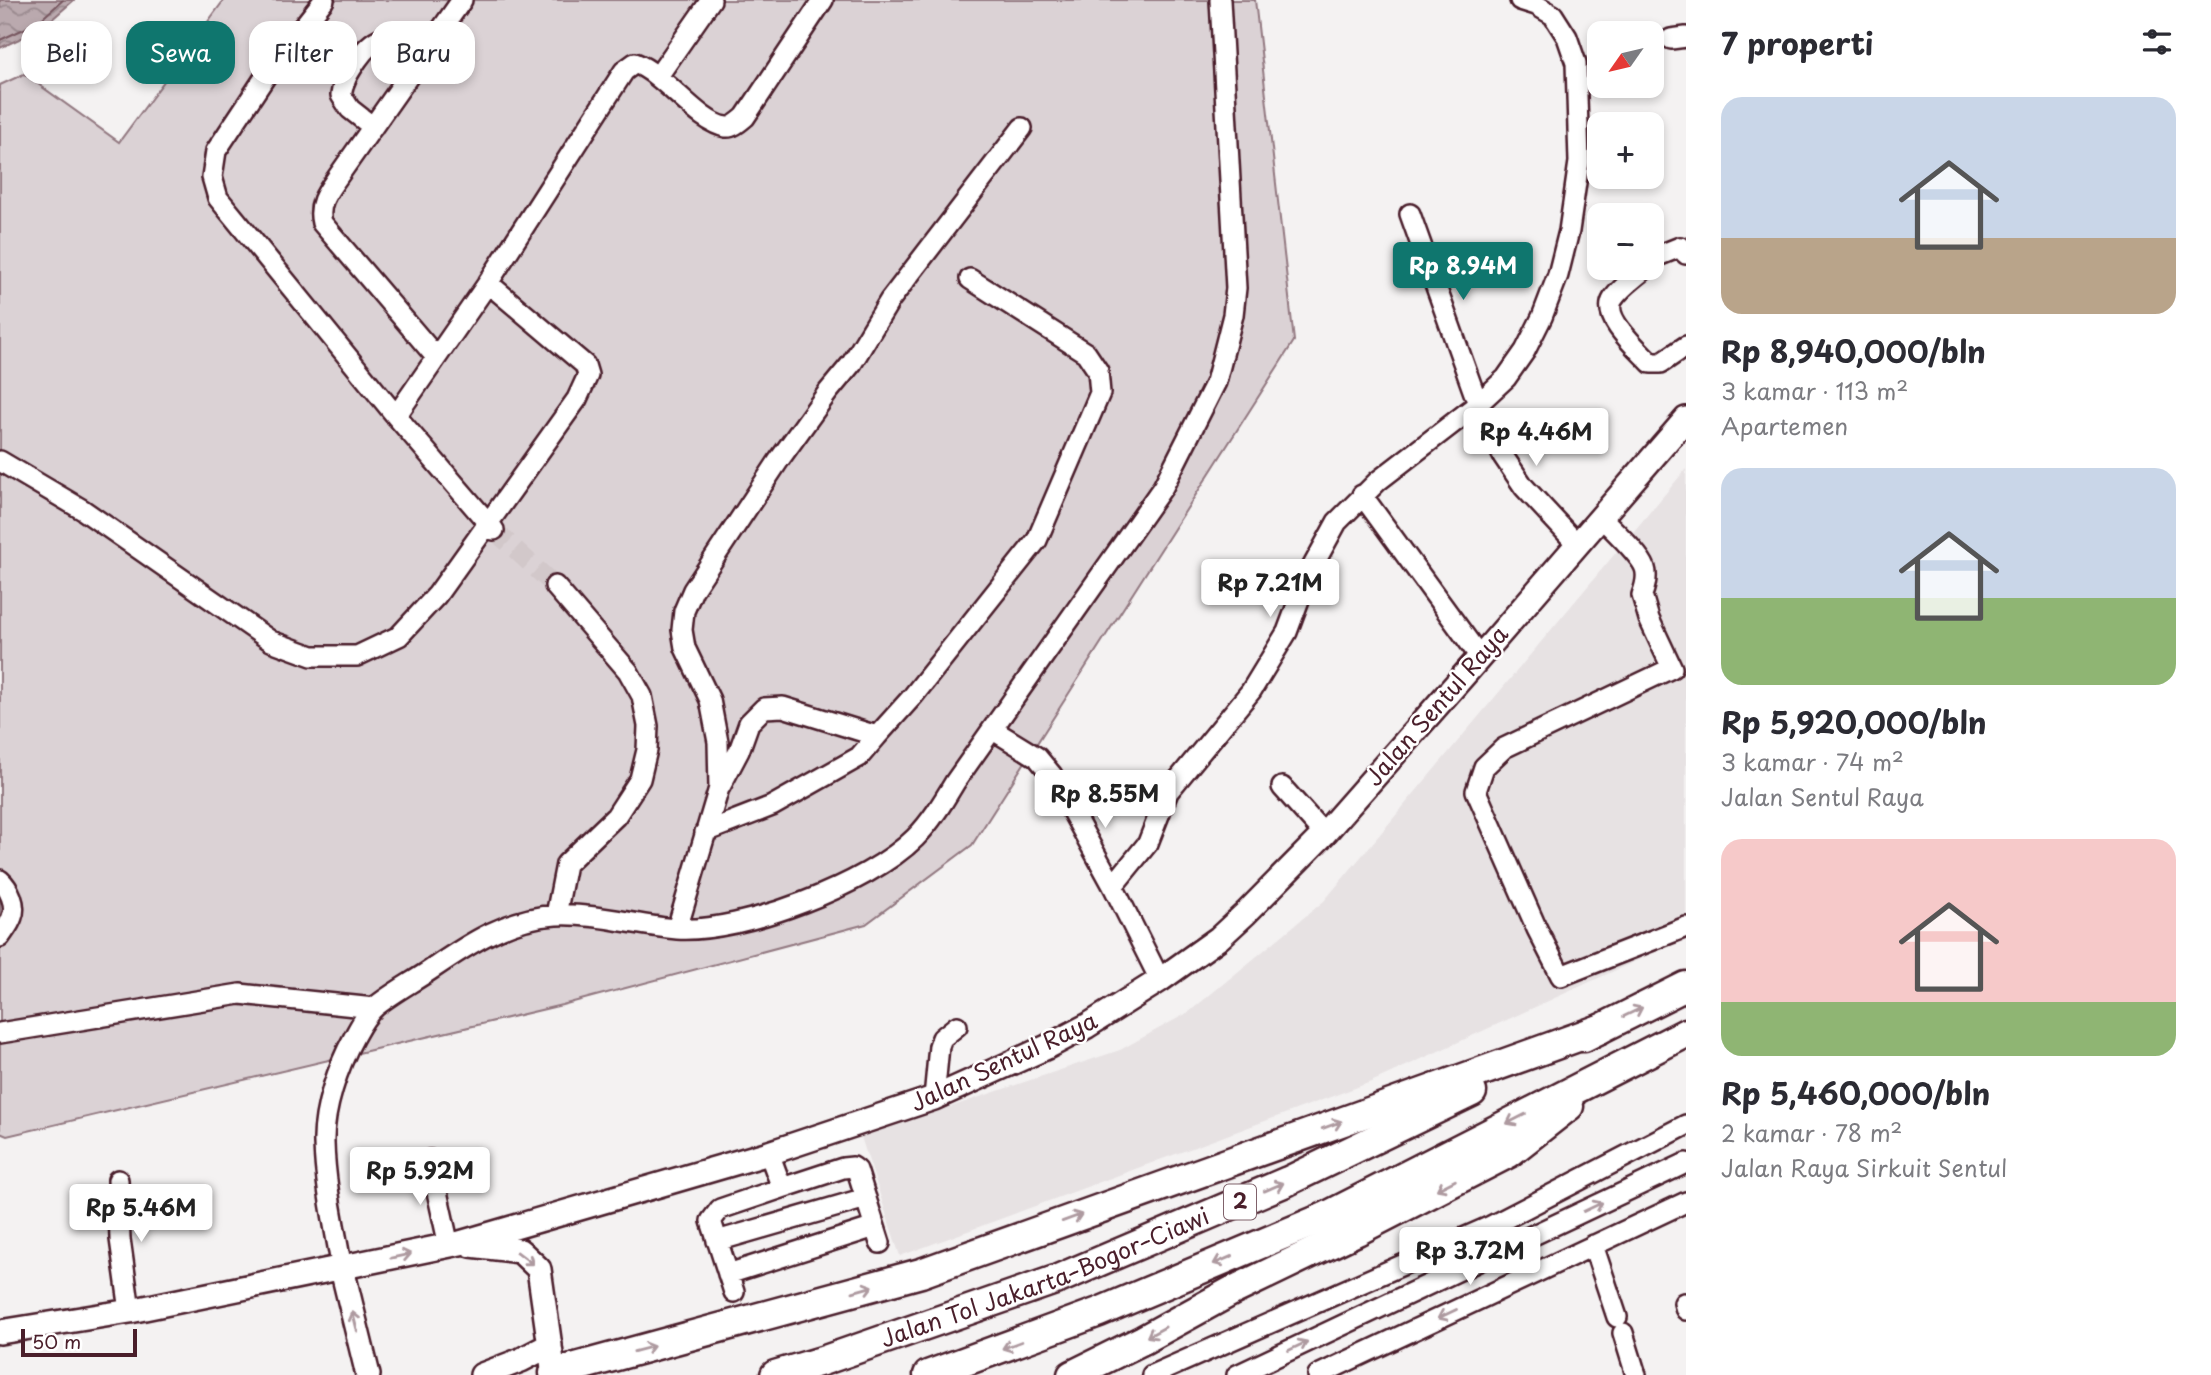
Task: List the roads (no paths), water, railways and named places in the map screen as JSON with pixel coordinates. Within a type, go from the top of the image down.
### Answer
[{"type":"highway","name":"Jalan Tol Jakarta–Bogor–Ciawi","points":[[775,1375],[847,1353],[1058,1279],[1288,1181],[1686,986]]},
{"type":"highway","points":[[554,1374],[921,1273],[1600,1029]]},
{"type":"highway","name":"Jalan Tol Jakarta–Bogor–Ciawi","points":[[928,1375],[1099,1312],[1325,1217],[1686,1033]]},
{"type":"highway","points":[[1072,1375],[1232,1291],[1509,1153],[1623,1064]]},
{"type":"main road","name":"Jalan Sentul Raya","points":[[0,1332],[131,1311],[454,1245],[769,1153],[934,1098],[1077,1032],[1160,981],[1219,939],[1324,834],[1686,419]]},
{"type":"main road","points":[[454,1245],[520,1251],[539,1269],[554,1374]]},
{"type":"main road","points":[[342,1269],[368,1375]]},
{"type":"main road","points":[[482,1375],[550,1345]]},
{"type":"street","points":[[324,0],[273,65],[216,152],[212,177],[218,198],[396,416],[490,526]]},
{"type":"street","points":[[448,21],[463,0]]},
{"type":"street","points":[[658,76],[711,0]]},
{"type":"street","points":[[396,416],[488,283],[624,71],[635,63],[644,66],[707,120],[723,127],[733,126],[745,117],[823,0]]},
{"type":"street","points":[[342,1269],[327,1177],[324,1141],[327,1111],[344,1055],[362,1021],[374,1008],[464,947],[512,922],[556,915],[677,929],[724,926],[767,915],[862,877],[914,839],[937,812],[955,782],[1163,487],[1216,382],[1233,315],[1236,288],[1220,0]]},
{"type":"street","points":[[1112,886],[1148,843],[1168,792],[1251,691],[1287,632],[1309,573],[1337,522],[1387,473],[1478,404],[1506,378],[1525,351],[1542,317],[1558,275],[1569,231],[1579,162],[1576,63],[1567,37],[1553,15],[1520,0]]},
{"type":"street","points":[[371,43],[343,81],[341,95],[350,109],[373,127]]},
{"type":"street","points":[[403,84],[323,200],[319,212],[322,223],[436,357]]},
{"type":"street","points":[[719,788],[718,742],[710,700],[685,648],[682,630],[684,611],[693,590],[779,460],[852,363],[890,300],[1022,128]]},
{"type":"street","points":[[1410,214],[1478,404],[1503,456],[1524,487],[1577,544]]},
{"type":"street","points":[[1664,253],[1679,247],[1686,254]]},
{"type":"street","points":[[705,832],[772,806],[859,757],[921,686],[1037,540],[1100,393],[1098,371],[1086,353],[970,279]]},
{"type":"street","points":[[1633,280],[1614,298],[1610,308],[1614,321],[1651,363],[1661,363],[1686,346]]},
{"type":"street","points":[[0,461],[83,510],[271,641],[312,656],[357,656],[399,636],[437,595],[490,526],[577,399],[588,375],[585,365],[488,283]]},
{"type":"street","points":[[1362,495],[1480,657]]},
{"type":"street","points":[[1601,517],[1645,568],[1646,586],[1642,595],[1649,619],[1679,665],[1504,748],[1484,767],[1476,791],[1537,929],[1561,976],[1686,927]]},
{"type":"street","points":[[555,586],[628,671],[642,696],[648,726],[647,750],[640,779],[616,816],[566,864],[556,915]]},
{"type":"street","points":[[677,929],[719,788],[739,751],[749,723],[764,708],[783,707],[877,736]]},
{"type":"street","points":[[993,730],[1037,757],[1052,775],[1160,981]]},
{"type":"street","points":[[1282,787],[1324,834]]},
{"type":"street","points":[[0,880],[12,900],[13,915],[0,937]]},
{"type":"street","points":[[0,1033],[240,994],[374,1008]]},
{"type":"street","points":[[934,1098],[939,1046],[942,1038],[957,1026]]},
{"type":"street","points":[[1152,1375],[1491,1226],[1686,1125]]},
{"type":"street","points":[[769,1153],[782,1188]]},
{"type":"street","points":[[430,1160],[454,1245]]},
{"type":"street","points":[[1237,1375],[1686,1163]]},
{"type":"street","points":[[853,1167],[857,1170],[878,1235],[731,1283],[711,1221],[720,1209],[782,1188],[853,1167]]},
{"type":"street","points":[[118,1180],[120,1239],[131,1311]]},
{"type":"street","points":[[718,1241],[866,1198]]},
{"type":"street","points":[[1318,1375],[1686,1202]]},
{"type":"street","points":[[1593,1245],[1620,1325],[1628,1372]]},
{"type":"water","points":[[0,0],[74,0],[50,21],[21,21],[21,38],[0,48]]},
{"type":"tunnel","points":[[494,530],[555,586]]}]
